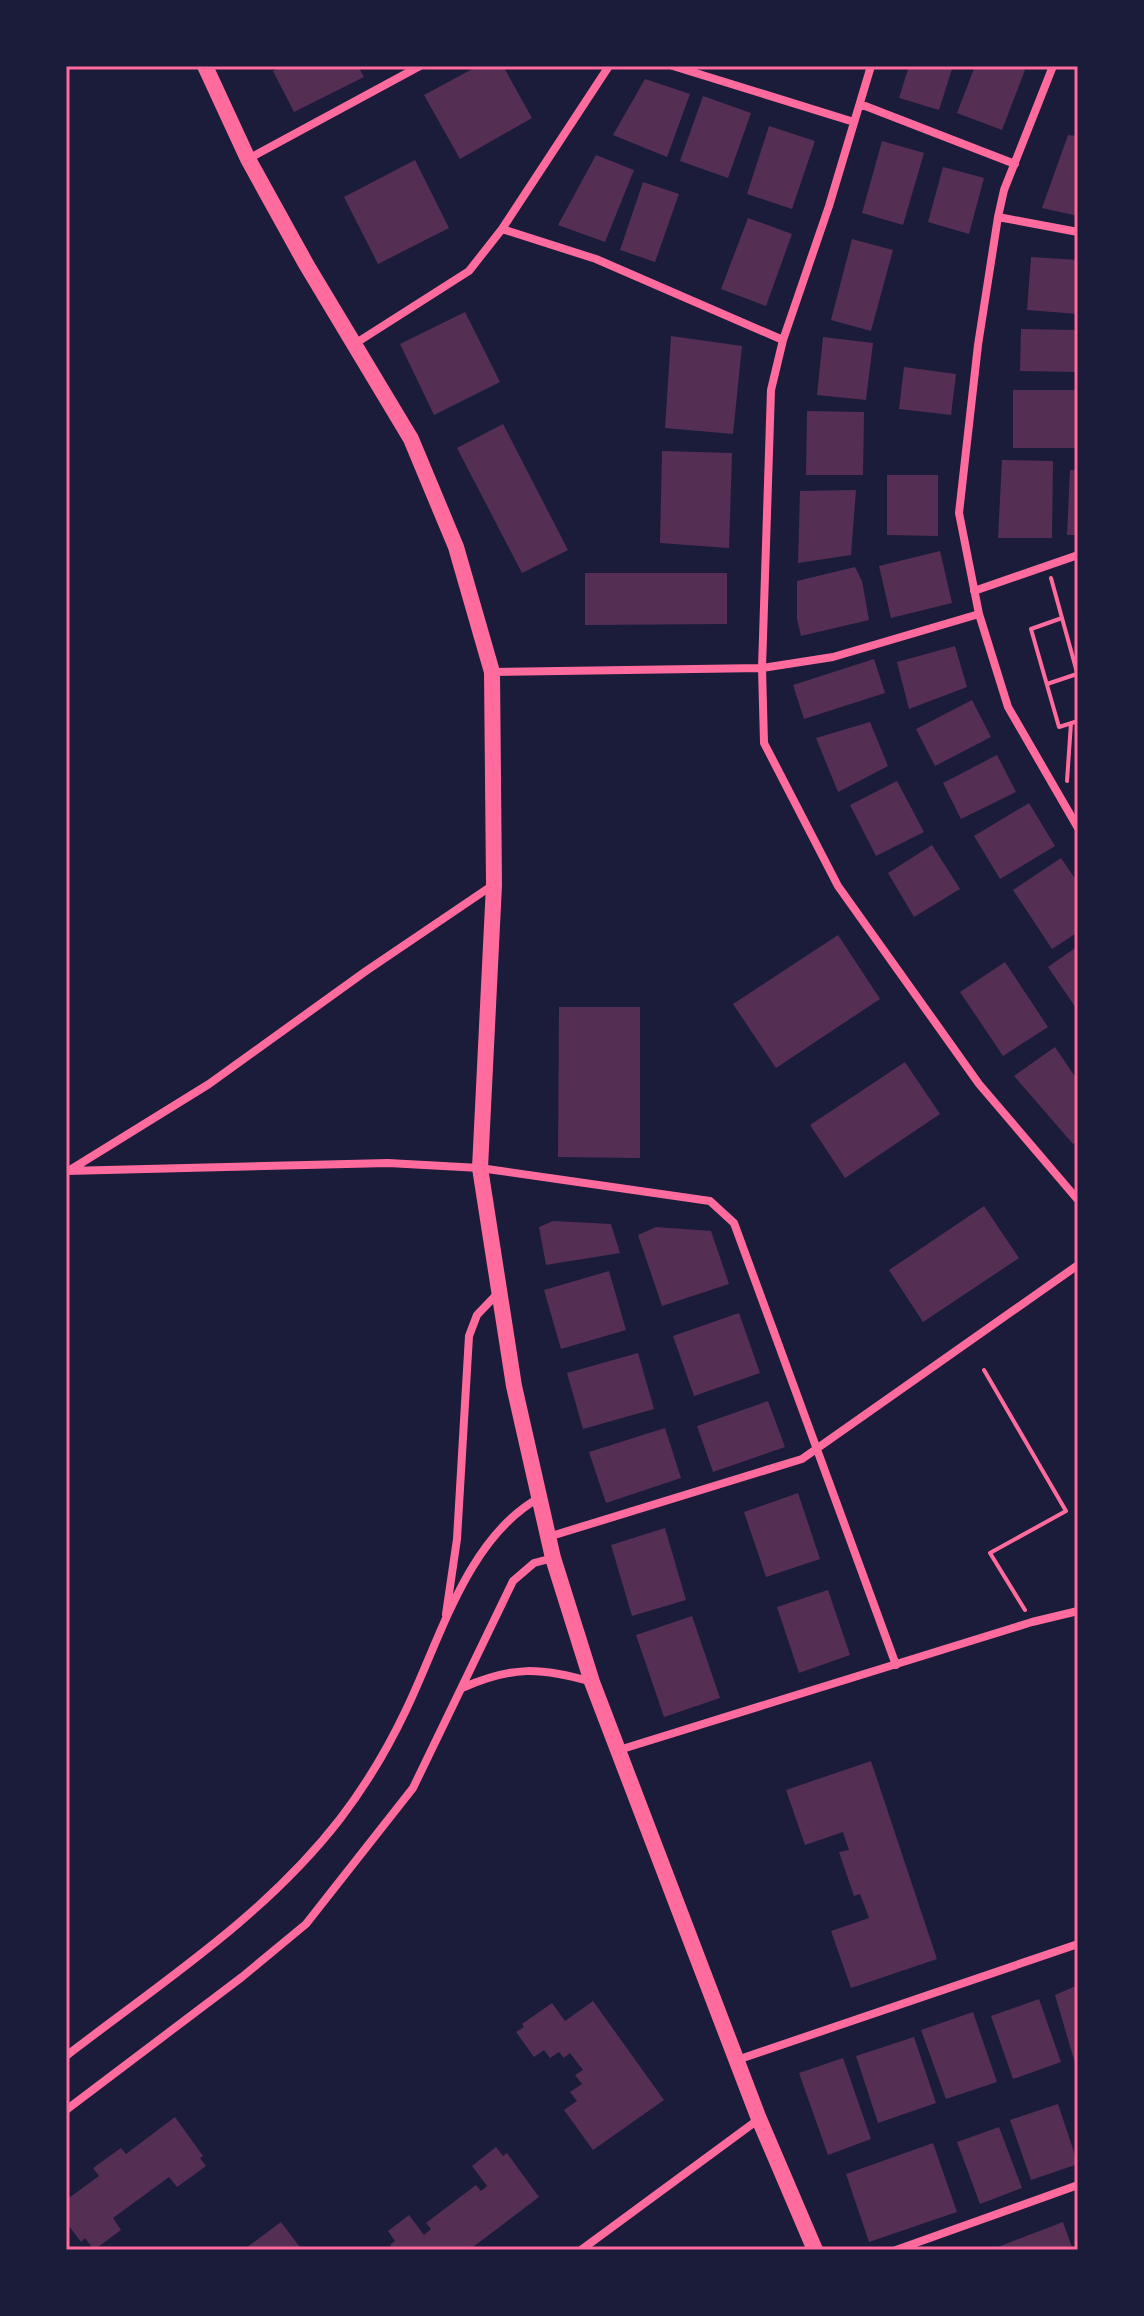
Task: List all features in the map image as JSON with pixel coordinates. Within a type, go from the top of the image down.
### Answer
[{"type":"main road","points":[[205,66],[248,159],[306,264],[411,439],[456,547],[492,672],[494,885],[480,1168],[514,1386],[553,1558],[592,1682],[759,2119],[815,2250]]},
{"type":"street","points":[[248,159],[420,66]]},
{"type":"street","points":[[356,343],[469,271],[502,229],[609,66]]},
{"type":"street","points":[[673,66],[854,122]]},
{"type":"street","points":[[871,66],[829,206],[783,340],[771,390],[762,668],[764,743],[838,886],[979,1084],[1078,1200]]},
{"type":"street","points":[[1053,66],[1004,190],[998,217],[978,345],[959,513],[979,614],[1008,707],[1078,828]]},
{"type":"street","points":[[860,104],[1015,164]]},
{"type":"street","points":[[998,217],[1078,232]]},
{"type":"street","points":[[502,229],[596,259],[783,340]]},
{"type":"street","points":[[974,591],[1078,555]]},
{"type":"street","points":[[492,672],[762,668],[833,657],[979,614]]},
{"type":"street","points":[[67,1171],[209,1084],[366,971],[494,885]]},
{"type":"street","points":[[67,1171],[388,1163],[480,1168],[710,1201],[734,1223],[896,1665]]},
{"type":"street","points":[[1069,1189],[1078,1181]]},
{"type":"street","points":[[548,1537],[802,1459],[1078,1265]]},
{"type":"street","points":[[445,1623],[459,1511],[469,1336],[477,1315],[499,1292]]},
{"type":"street","points":[[66,2056],[249,1916],[316,1850],[368,1779],[390,1741],[466,1581],[494,1535],[523,1507],[539,1498]]},
{"type":"street","points":[[66,2110],[242,1977],[306,1924],[413,1788],[513,1581],[534,1563],[553,1558]]},
{"type":"street","points":[[619,1750],[1032,1622],[1078,1611]]},
{"type":"street","points":[[461,1688],[490,1676],[525,1670],[557,1672],[592,1682]]},
{"type":"street","points":[[737,2060],[1078,1944]]},
{"type":"street","points":[[581,2250],[759,2119]]},
{"type":"street","points":[[896,2250],[1078,2185]]},
{"type":"path","points":[[1047,684],[1078,675],[1048,566]]},
{"type":"path","points":[[1062,618],[1031,629],[1059,727],[1078,721]]},
{"type":"path","points":[[1065,805],[1071,723]]},
{"type":"path","points":[[984,1370],[1066,1511],[990,1553],[1032,1622]]},
{"type":"building","points":[[283,66],[358,66],[364,77],[294,112],[273,71]]},
{"type":"building","points":[[478,66],[503,66],[532,118],[460,159],[424,95]]},
{"type":"building","points":[[909,66],[953,66],[939,110],[899,98]]},
{"type":"building","points":[[975,66],[1014,66],[1025,70],[1002,130],[957,113]]},
{"type":"building","points":[[645,79],[690,94],[667,157],[613,135]]},
{"type":"building","points":[[703,96],[751,113],[728,178],[680,161]]},
{"type":"building","points":[[769,126],[815,141],[792,209],[747,194]]},
{"type":"building","points":[[1068,135],[1078,136],[1078,216],[1042,208]]},
{"type":"building","points":[[882,141],[924,153],[903,225],[862,213]]},
{"type":"building","points":[[596,155],[634,170],[605,242],[558,225]]},
{"type":"building","points":[[415,160],[449,228],[378,264],[344,197]]},
{"type":"building","points":[[943,167],[984,178],[969,234],[928,222]]},
{"type":"building","points":[[643,182],[679,194],[655,262],[620,250]]},
{"type":"building","points":[[748,218],[792,234],[766,306],[721,289]]},
{"type":"building","points":[[852,239],[893,250],[871,331],[831,320]]},
{"type":"building","points":[[1031,257],[1078,260],[1078,314],[1027,310]]},
{"type":"building","points":[[465,312],[500,382],[434,415],[400,344]]},
{"type":"building","points":[[1021,329],[1078,330],[1078,372],[1020,371]]},
{"type":"building","points":[[671,336],[742,346],[733,434],[665,428]]},
{"type":"building","points":[[823,337],[873,343],[866,400],[817,395]]},
{"type":"building","points":[[904,367],[956,374],[951,415],[899,409]]},
{"type":"building","points":[[1013,390],[1078,390],[1078,448],[1013,448]]},
{"type":"building","points":[[807,411],[864,412],[863,475],[806,475]]},
{"type":"building","points":[[503,424],[568,550],[522,573],[457,448]]},
{"type":"building","points":[[662,451],[732,453],[729,548],[660,543]]},
{"type":"building","points":[[1002,460],[1053,461],[1052,538],[998,538]]},
{"type":"building","points":[[1070,470],[1078,470],[1078,535],[1067,535]]},
{"type":"building","points":[[887,475],[938,475],[938,536],[887,535]]},
{"type":"building","points":[[856,490],[851,555],[798,563],[800,491]]},
{"type":"building","points":[[940,551],[952,603],[891,618],[879,566]]},
{"type":"building","points":[[855,567],[862,581],[869,620],[801,636],[797,619],[797,581]]},
{"type":"building","points":[[585,573],[727,573],[727,624],[585,625]]},
{"type":"building","points":[[955,646],[967,687],[909,709],[897,662]]},
{"type":"building","points":[[874,659],[885,693],[804,719],[793,685]]},
{"type":"building","points":[[972,700],[991,737],[935,766],[916,729]]},
{"type":"building","points":[[870,722],[888,766],[838,792],[816,738]]},
{"type":"building","points":[[997,755],[1016,792],[961,819],[943,783]]},
{"type":"building","points":[[897,781],[924,832],[876,856],[850,805]]},
{"type":"building","points":[[1029,803],[1055,846],[1000,879],[974,836]]},
{"type":"building","points":[[932,845],[960,889],[914,917],[888,873]]},
{"type":"building","points":[[1061,858],[1078,883],[1078,932],[1052,949],[1013,890]]},
{"type":"building","points":[[838,935],[880,999],[776,1068],[733,1004]]},
{"type":"building","points":[[1078,946],[1078,1011],[1048,967]]},
{"type":"building","points":[[1005,962],[1048,1027],[1003,1056],[960,992]]},
{"type":"building","points":[[559,1007],[640,1007],[640,1158],[558,1157]]},
{"type":"building","points":[[1055,1047],[1078,1081],[1078,1141],[1073,1144],[1014,1076]]},
{"type":"building","points":[[905,1062],[940,1114],[845,1178],[810,1125]]},
{"type":"building","points":[[984,1206],[1019,1258],[923,1322],[889,1270]]},
{"type":"building","points":[[553,1221],[611,1224],[620,1253],[546,1265],[539,1227]]},
{"type":"building","points":[[656,1227],[711,1231],[729,1284],[662,1306],[638,1235]]},
{"type":"building","points":[[609,1271],[626,1330],[561,1349],[544,1290]]},
{"type":"building","points":[[739,1313],[760,1373],[694,1396],[673,1336]]},
{"type":"building","points":[[638,1353],[654,1409],[583,1429],[567,1373]]},
{"type":"building","points":[[768,1401],[785,1447],[713,1472],[697,1426]]},
{"type":"building","points":[[665,1428],[681,1478],[606,1503],[589,1452]]},
{"type":"building","points":[[798,1493],[820,1559],[766,1577],[744,1512]]},
{"type":"building","points":[[665,1528],[686,1600],[632,1616],[611,1545]]},
{"type":"building","points":[[828,1590],[850,1655],[799,1673],[777,1607]]},
{"type":"building","points":[[692,1616],[720,1698],[664,1717],[636,1635]]},
{"type":"building","points":[[871,1761],[937,1959],[851,1988],[831,1931],[869,1918],[860,1894],[854,1896],[839,1852],[849,1850],[843,1832],[805,1845],[786,1790]]},
{"type":"building","points":[[1078,1985],[1078,2070],[1077,2070],[1055,1995]]},
{"type":"building","points":[[1039,1999],[1061,2062],[1013,2079],[991,2016]]},
{"type":"building","points":[[593,2001],[664,2100],[593,2150],[564,2110],[577,2101],[570,2092],[582,2084],[575,2075],[583,2070],[570,2053],[564,2058],[559,2052],[550,2058],[544,2050],[534,2057],[516,2032],[524,2027],[522,2024],[552,2003],[565,2021]]},
{"type":"building","points":[[973,2012],[997,2082],[946,2099],[921,2030]]},
{"type":"building","points":[[914,2037],[936,2103],[878,2123],[856,2056]]},
{"type":"building","points":[[843,2058],[871,2139],[828,2155],[799,2073]]},
{"type":"building","points":[[1058,2104],[1078,2164],[1031,2180],[1010,2120]]},
{"type":"building","points":[[175,2117],[203,2156],[200,2158],[206,2166],[177,2187],[169,2177],[113,2218],[121,2230],[94,2250],[85,2238],[81,2242],[66,2222],[66,2200],[99,2176],[93,2168],[121,2148],[126,2154]]},
{"type":"building","points":[[999,2127],[1022,2188],[980,2204],[957,2142]]},
{"type":"building","points":[[933,2143],[957,2212],[869,2242],[846,2174]]},
{"type":"building","points":[[496,2147],[503,2156],[507,2153],[539,2197],[469,2250],[394,2250],[390,2245],[395,2241],[388,2231],[409,2215],[424,2235],[431,2229],[426,2223],[476,2185],[481,2191],[487,2186],[472,2166]]},
{"type":"building","points":[[281,2222],[302,2250],[243,2250]]},
{"type":"building","points":[[1063,2222],[1073,2250],[990,2250]]}]
